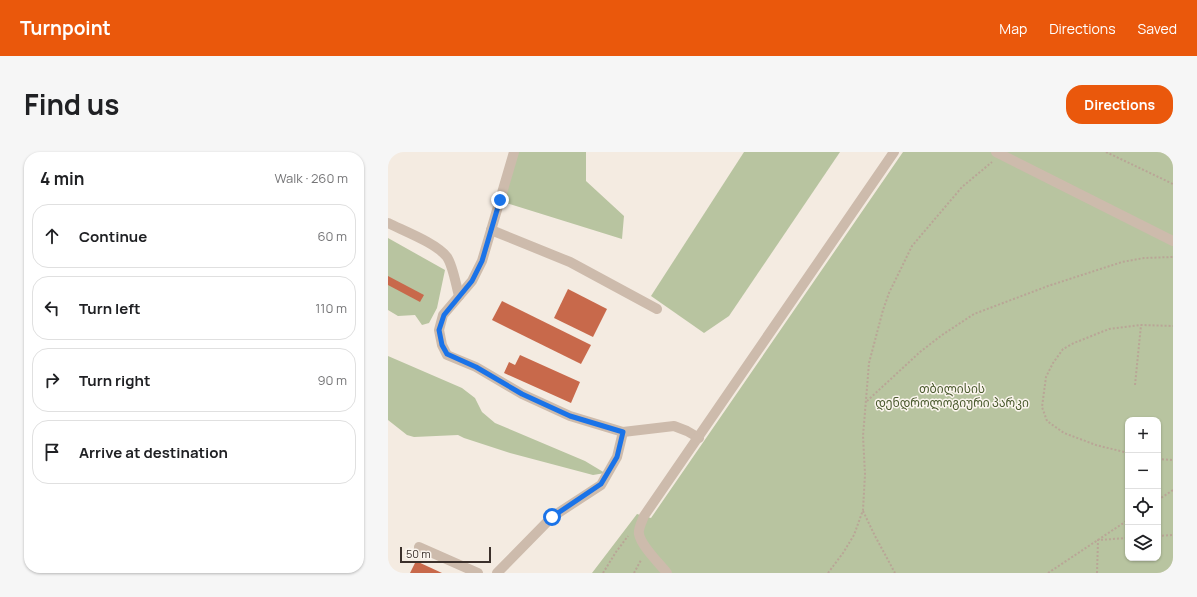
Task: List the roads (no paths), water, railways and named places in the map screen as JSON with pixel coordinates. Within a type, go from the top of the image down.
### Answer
[{"type":"street","points":[[514,152],[482,261],[472,281],[444,315],[439,330],[442,345],[447,354],[476,367],[522,394],[570,416],[623,432],[674,426],[699,438]]},
{"type":"street","points":[[667,573],[647,548],[639,535],[640,526],[644,516],[894,152]]},
{"type":"street","points":[[999,153],[1173,241]]},
{"type":"street","points":[[388,223],[435,246],[447,258],[459,296]]},
{"type":"street","points":[[491,230],[570,262],[657,309]]},
{"type":"street","points":[[497,573],[552,517],[601,484],[617,457],[623,432]]},
{"type":"street","points":[[420,547],[478,573]]},
{"type":"park label","name":"თბილისის დენდროლოგიური პარკი","points":[[952,395]]}]
